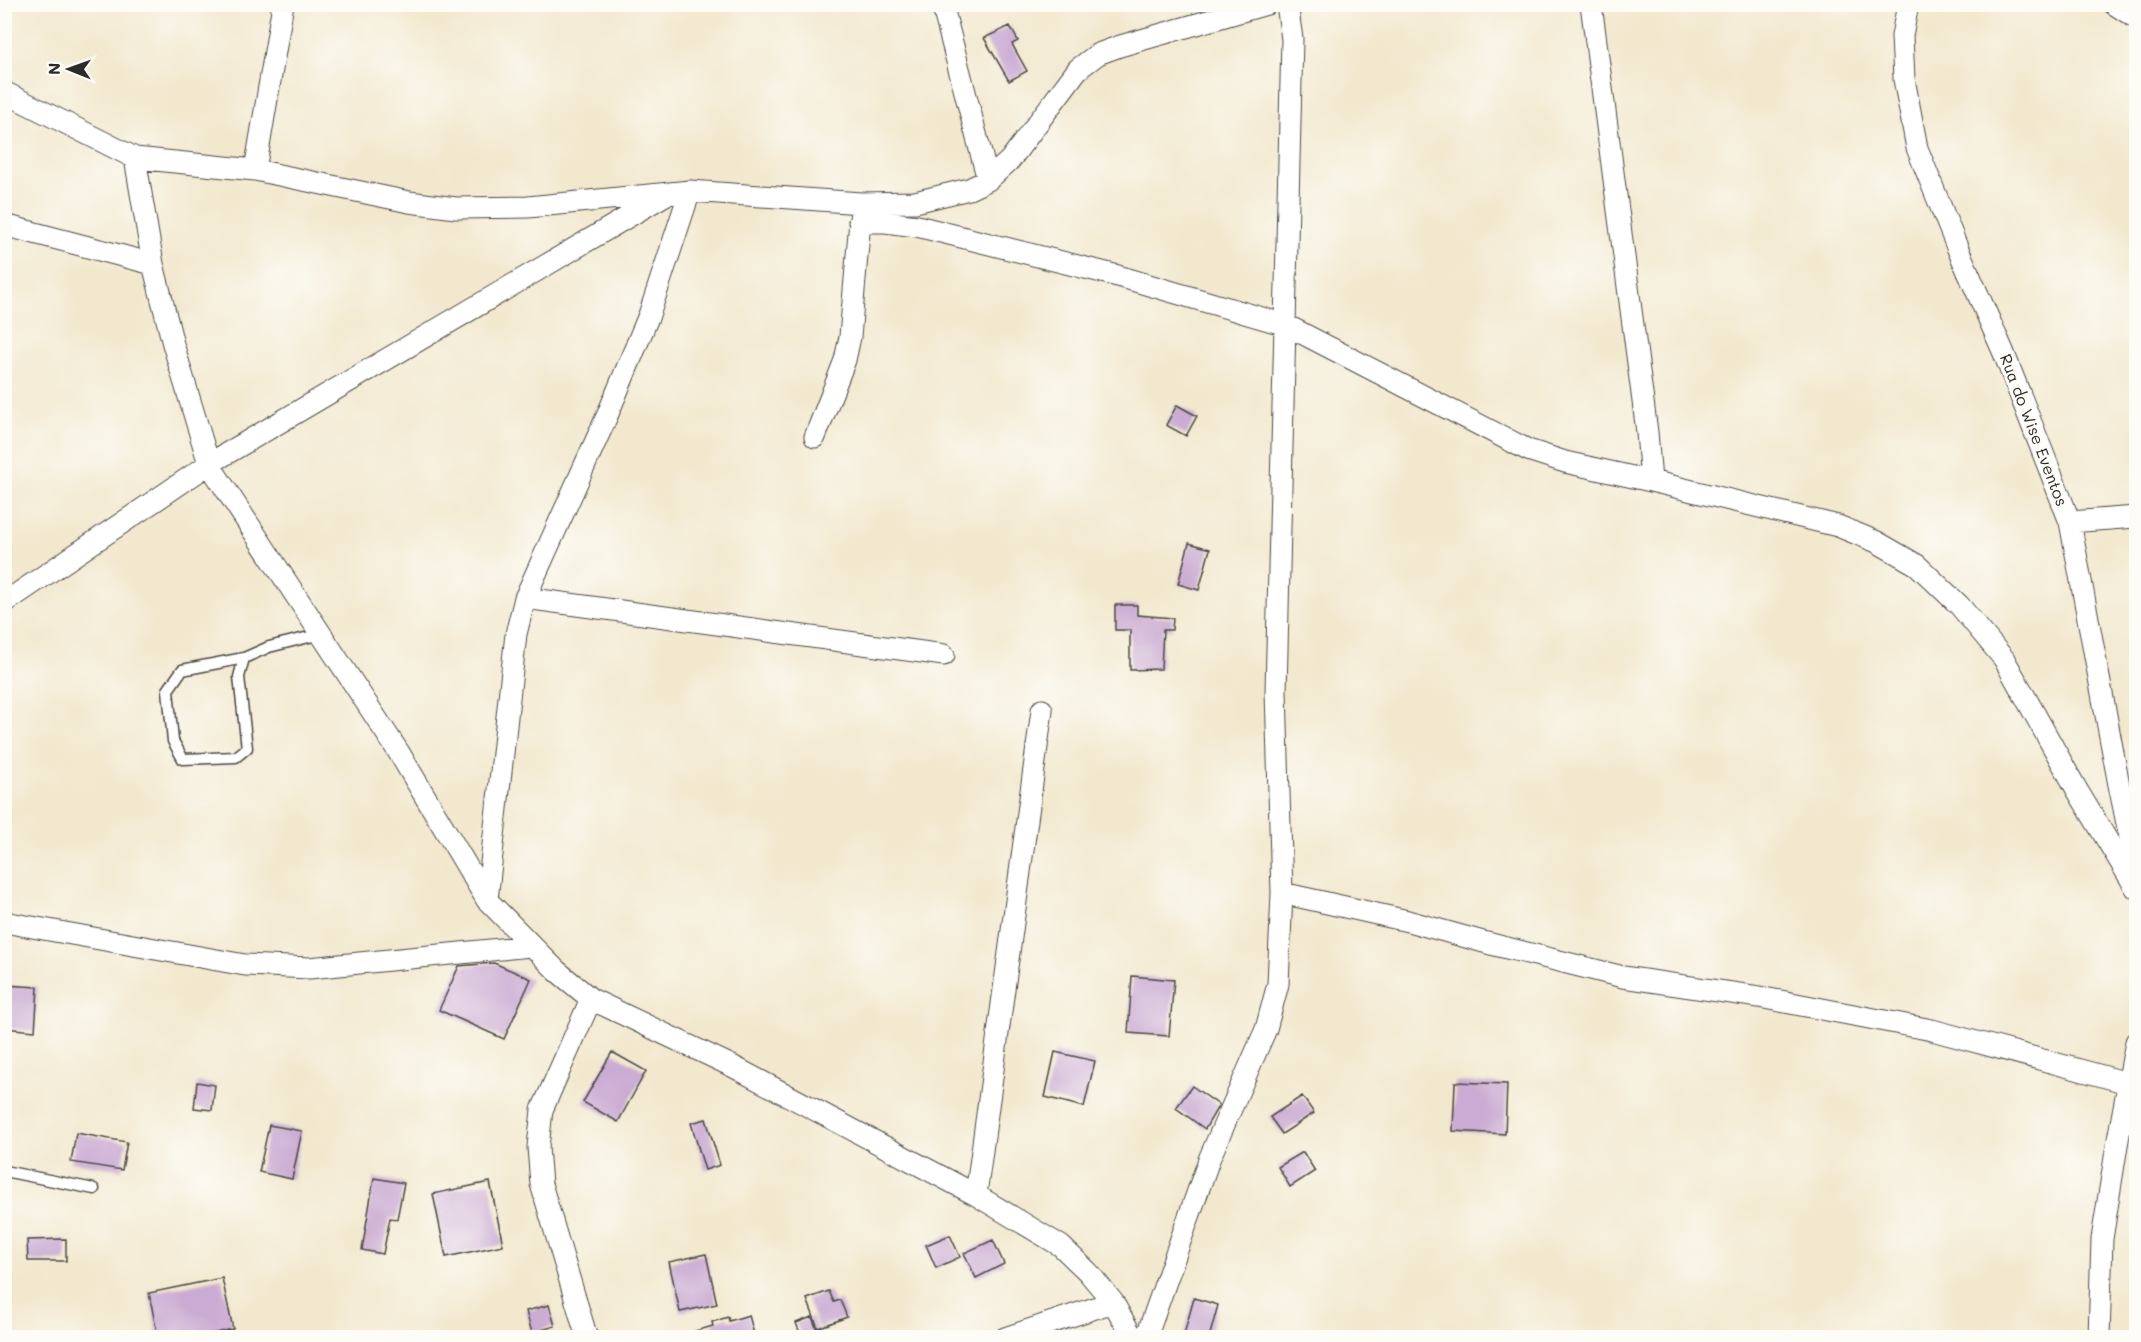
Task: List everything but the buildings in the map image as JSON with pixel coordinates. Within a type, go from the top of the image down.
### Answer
[{"type":"street","points":[[255,170],[283,4]]},
{"type":"street","points":[[942,4],[988,180]]},
{"type":"street","points":[[860,212],[969,189],[988,180],[1010,160],[1078,69],[1098,54],[1267,4]]},
{"type":"street","points":[[1146,1338],[1210,1157],[1266,1029],[1278,984],[1282,893],[1276,691],[1292,39],[1287,4]]},
{"type":"street","points":[[1590,4],[1647,432],[1651,481]]},
{"type":"street","name":"Rua do Wise Eventos","points":[[1908,4],[1902,36],[1905,79],[1917,148],[2003,351],[2070,522],[2136,867]]},
{"type":"street","points":[[2114,4],[2136,18]]},
{"type":"street","points":[[4,92],[135,158],[255,170],[409,202],[456,208],[528,207],[680,191],[860,212],[885,222],[917,226],[1118,276],[1286,325],[1528,450],[1565,462],[1838,526],[1877,542],[1917,565],[1959,604],[2004,659],[2077,790],[2136,888]]},
{"type":"street","points":[[135,158],[153,264],[173,344],[209,464],[399,751],[487,900],[556,971],[591,999],[734,1067],[976,1196],[1061,1246],[1088,1272],[1113,1302],[1133,1338]]},
{"type":"street","points":[[4,603],[209,464],[680,191]]},
{"type":"street","points":[[487,900],[516,634],[525,598],[607,416],[649,315],[680,191]]},
{"type":"street","points":[[815,437],[845,360],[850,337],[860,212]]},
{"type":"street","points":[[4,225],[153,264]]},
{"type":"street","points":[[2070,522],[2136,518]]},
{"type":"street","points":[[525,598],[944,655]]},
{"type":"street","points":[[976,1196],[1042,710]]},
{"type":"street","points":[[1282,893],[1408,921],[1623,977],[1758,997],[1932,1030],[2128,1083]]},
{"type":"street","points":[[4,922],[244,966],[309,968],[531,946]]},
{"type":"street","points":[[586,1338],[541,1184],[538,1147],[542,1110],[591,999]]},
{"type":"street","points":[[2099,1338],[2102,1239],[2136,1042]]},
{"type":"street","points":[[1005,1338],[1113,1302]]},
{"type":"lane","points":[[244,658],[239,677],[247,748],[236,757],[183,759],[173,741],[168,690],[182,670],[244,658],[269,647],[321,634]]},
{"type":"lane","points":[[4,1170],[94,1188]]}]
